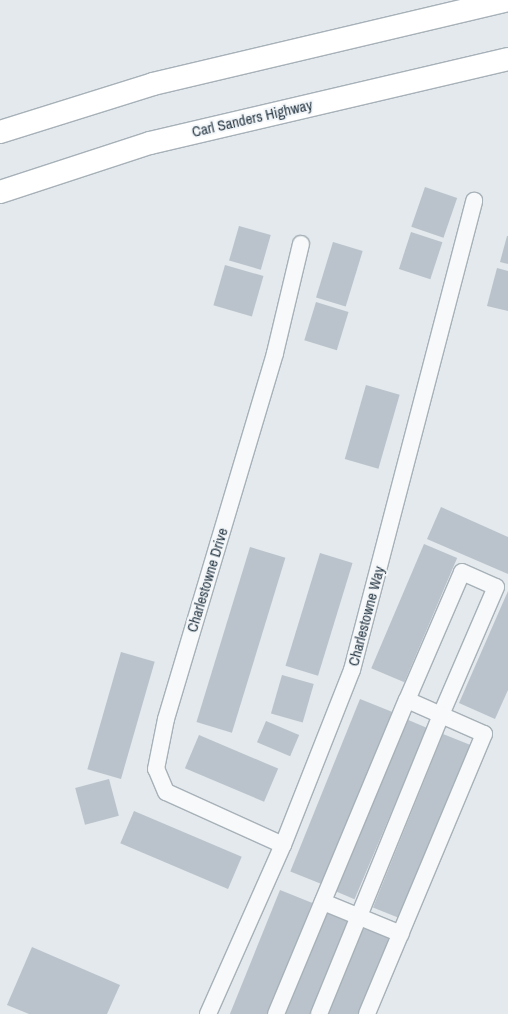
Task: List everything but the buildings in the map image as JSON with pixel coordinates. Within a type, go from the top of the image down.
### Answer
[{"type":"highway","points":[[0,132],[153,84],[508,0]]},
{"type":"highway","name":"Carl Sanders Highway","points":[[0,192],[92,160],[228,124],[508,59]]},
{"type":"highway","points":[[0,209],[92,160]]},
{"type":"street","name":"Charlestowne Way","points":[[208,1014],[283,845],[352,670],[474,201]]},
{"type":"street","name":"Charlestowne Drive","points":[[283,845],[166,792],[156,769],[166,720],[275,353],[301,244]]},
{"type":"street","points":[[276,1014],[462,572],[496,587],[441,715],[319,1014]]},
{"type":"street","points":[[367,1014],[484,734],[407,700]]},
{"type":"street","points":[[323,902],[402,934]]}]
